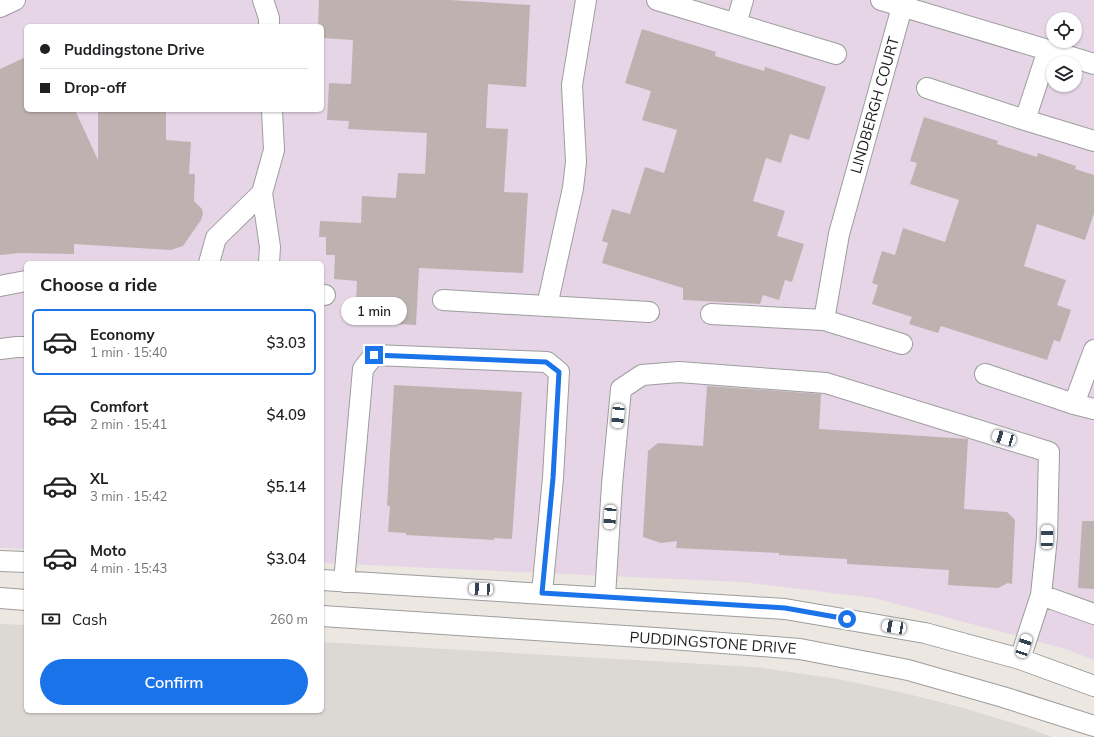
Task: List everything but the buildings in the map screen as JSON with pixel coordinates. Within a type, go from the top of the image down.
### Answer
[{"type":"street","points":[[0,7],[15,0]]},
{"type":"street","points":[[263,0],[269,18],[269,24]]},
{"type":"street","points":[[547,306],[573,188],[576,162],[572,85],[586,0]]},
{"type":"street","points":[[657,0],[836,54]]},
{"type":"street","points":[[736,24],[742,0]]},
{"type":"street","points":[[881,0],[1094,64]]},
{"type":"street","name":"LINDBERGH COURT","points":[[824,320],[839,234],[902,7]]},
{"type":"street","points":[[1025,120],[1048,50]]},
{"type":"street","points":[[927,88],[1094,141]]},
{"type":"street","points":[[269,261],[270,247],[262,193],[274,150],[272,112]]},
{"type":"street","points":[[210,261],[216,238],[262,193]]},
{"type":"street","points":[[0,286],[24,281]]},
{"type":"street","points":[[443,300],[649,312]]},
{"type":"street","points":[[711,314],[824,320],[902,344]]},
{"type":"street","points":[[0,349],[24,347]]},
{"type":"street","points":[[1074,404],[1094,350]]},
{"type":"street","points":[[344,582],[363,369],[374,355],[546,362],[559,372],[553,478],[542,593]]},
{"type":"street","points":[[605,596],[612,485],[621,388],[642,375],[679,372],[826,383],[1049,452],[1047,537],[1041,596],[1020,659]]},
{"type":"street","points":[[985,374],[1074,404],[1094,409]]},
{"type":"street","points":[[0,561],[24,562]]},
{"type":"street","points":[[324,580],[785,608],[925,633],[1020,659],[1094,686]]},
{"type":"street","points":[[1041,596],[1094,614]]},
{"type":"street","points":[[0,598],[24,600]]},
{"type":"street","name":"PUDDINGSTONE DRIVE","points":[[324,616],[800,649],[908,670],[1094,726]]},
{"type":"shaded area","points":[[0,0],[1094,0],[1094,660],[1066,649],[874,598],[742,582],[324,563],[324,261],[24,261],[24,549],[0,548]]},
{"type":"shaded area","points":[[0,624],[24,625],[24,713],[324,713],[324,642],[755,667],[838,679],[908,694],[960,707],[1026,727],[1052,737],[0,737]]},
{"type":"route","points":[[374,355],[546,362],[559,372],[553,478],[542,593],[785,608],[847,619]]}]
